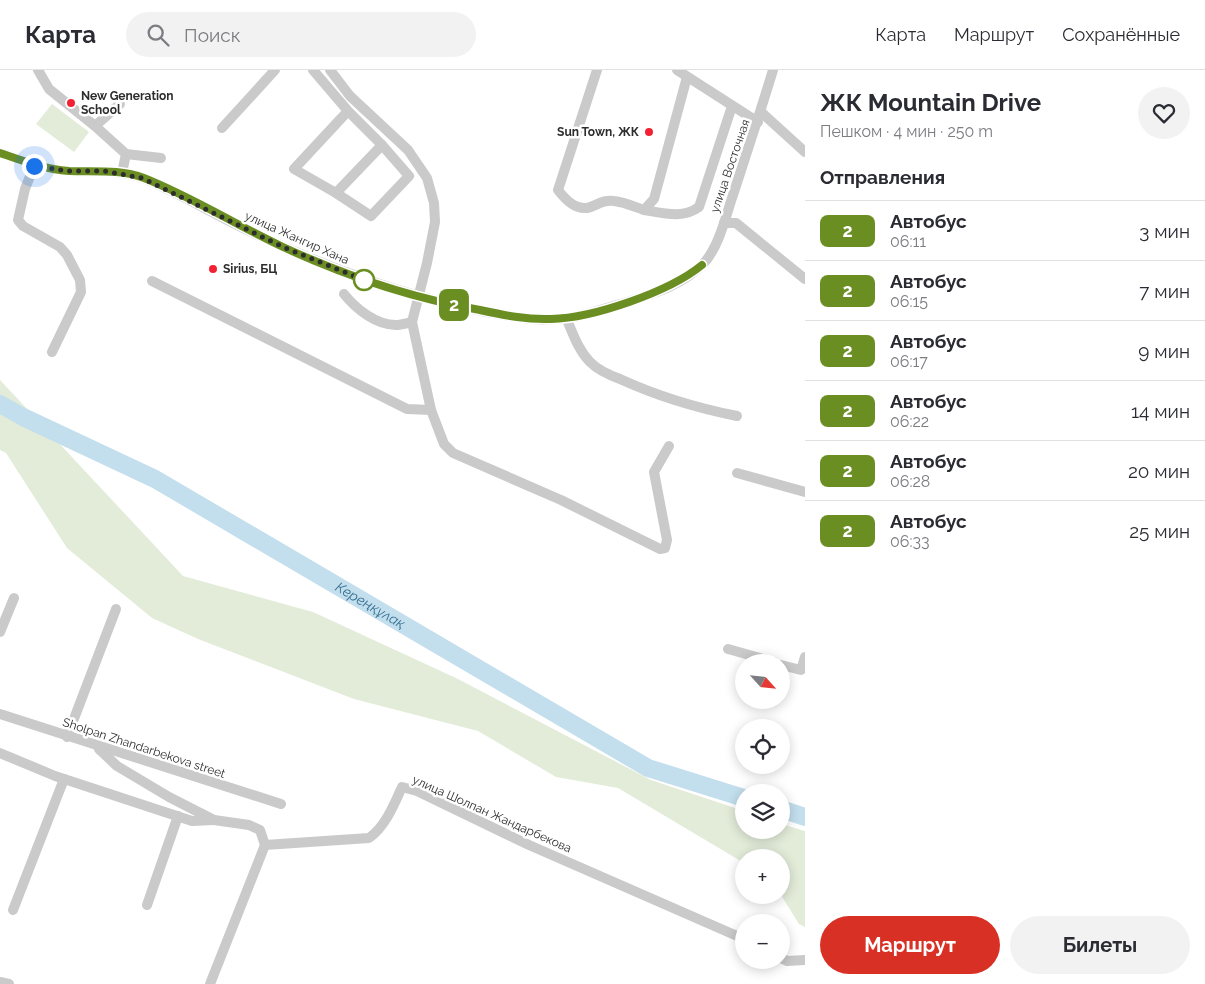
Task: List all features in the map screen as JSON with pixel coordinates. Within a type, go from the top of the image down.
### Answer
[{"type":"street","points":[[38,70],[49,89],[126,154],[162,158]]},
{"type":"street","points":[[222,128],[275,70]]},
{"type":"street","points":[[313,70],[348,112],[382,145],[409,176],[372,216],[294,169],[348,112]]},
{"type":"street","points":[[330,70],[350,96],[408,150],[427,178],[434,203],[434,222],[419,298],[412,322],[431,410],[444,444],[453,453],[561,500],[660,549],[665,548],[667,540],[654,472],[668,446]]},
{"type":"street","points":[[597,70],[558,190],[566,200],[575,206],[588,208],[601,201],[614,201],[644,210],[676,215],[691,213],[699,207],[732,106]]},
{"type":"street","points":[[677,70],[732,106],[759,117],[805,152]]},
{"type":"street","name":"улица Восточная","points":[[702,265],[712,251],[724,223],[773,70]]},
{"type":"street","points":[[644,210],[654,199],[688,77]]},
{"type":"street","points":[[95,126],[120,104]]},
{"type":"street","points":[[336,193],[382,145]]},
{"type":"street","name":"улица Жангир Хана","points":[[0,153],[34,166],[68,171],[104,171],[142,178],[283,247],[376,284],[419,298],[510,316],[551,320],[583,315],[650,294],[674,284],[702,265]]},
{"type":"street","points":[[122,173],[126,154]]},
{"type":"street","points":[[34,166],[25,189],[18,220],[23,226],[60,247],[68,255],[80,280],[81,292],[52,352]]},
{"type":"street","points":[[724,223],[736,223],[805,279]]},
{"type":"street","points":[[152,281],[407,409],[431,410]]},
{"type":"street","points":[[344,294],[351,303],[373,318],[396,325],[412,322]]},
{"type":"street","points":[[566,318],[579,348],[592,364],[605,373],[663,397],[737,416]]},
{"type":"street","points":[[737,473],[805,492]]},
{"type":"street","points":[[0,632],[14,598]]},
{"type":"street","points":[[68,737],[116,609]]},
{"type":"street","points":[[728,649],[746,654]]},
{"type":"street","points":[[790,667],[801,670],[805,657]]},
{"type":"street","name":"Sholpan Zhandarbekova street","points":[[0,714],[281,804]]},
{"type":"street","points":[[96,746],[117,766],[169,797],[214,820]]},
{"type":"street","points":[[0,753],[64,779],[192,821],[214,820],[249,825],[260,830],[264,845],[210,984]]},
{"type":"street","points":[[13,910],[64,779]]},
{"type":"street","name":"улица Шолпан Жандарбекова","points":[[264,845],[369,838],[376,834],[385,821],[402,788],[417,791],[529,845],[735,936]]},
{"type":"street","points":[[147,905],[178,816]]},
{"type":"street","points":[[790,961],[805,960]]},
{"type":"street","points":[[0,982],[9,984]]},
{"type":"green space","points":[[52,104],[89,132],[74,152],[36,124]]},
{"type":"green space","points":[[0,380],[183,576],[313,612],[458,679],[651,780],[735,808],[735,839],[790,839],[790,827],[805,831],[805,927],[799,924],[787,904],[790,904],[790,849],[735,849],[735,858],[618,788],[556,777],[478,731],[354,699],[198,639],[152,618],[67,548],[6,453],[0,450]]},
{"type":"waterway","name":"Кереңқұлақ","points":[[0,404],[23,417],[155,479],[648,768],[735,795]]},
{"type":"waterway","name":"Кереңқұлақ","points":[[790,812],[805,817]]},
{"type":"bus line","name":"2","points":[[0,153],[34,166],[68,171],[104,171],[142,178],[197,203],[283,247],[349,274],[419,298],[510,316],[551,320],[583,315],[650,294],[674,284],[702,265]]},
{"type":"place","name":"New Generation School","points":[[71,103]]},
{"type":"place","name":"Sun Town, ЖК","points":[[649,132]]},
{"type":"place","name":"Sirius, БЦ","points":[[213,269]]},
{"type":"route","points":[[34,166],[68,171],[104,171],[142,178],[197,203],[283,247],[364,280]]}]
